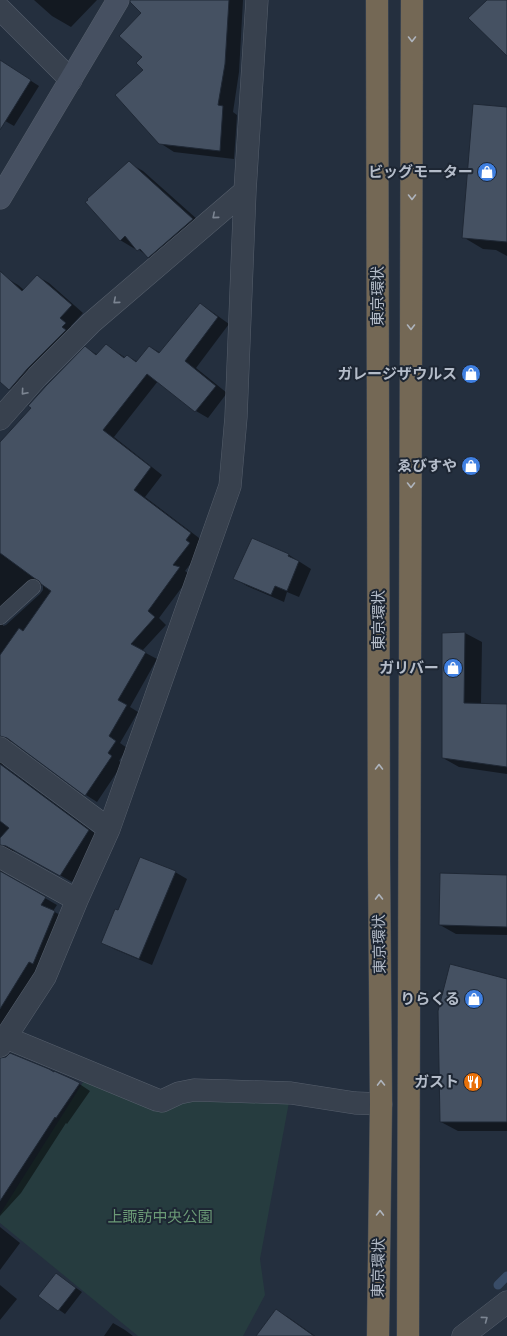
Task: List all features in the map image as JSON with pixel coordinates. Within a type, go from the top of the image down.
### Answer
[{"type":"highway","name":"東京環状","points":[[377,0],[381,1104],[378,1336]]},
{"type":"highway","name":"東京環状","points":[[408,1336],[412,0]]},
{"type":"street","points":[[0,198],[118,0]]},
{"type":"street","points":[[257,0],[244,190],[236,417],[230,486],[109,829],[45,977],[3,1042],[162,1101],[179,1093],[194,1090],[227,1090],[291,1093],[355,1103],[381,1104]]},
{"type":"street","points":[[0,9],[71,80]]},
{"type":"street","points":[[0,419],[37,377],[91,323],[244,190]]},
{"type":"street","points":[[0,748],[109,829]]},
{"type":"street","points":[[0,857],[77,900]]},
{"type":"street","points":[[463,1336],[507,1302]]},
{"type":"lane","points":[[0,617],[33,587]]},
{"type":"green space","name":"上諏訪中央公園","points":[[85,1079],[183,1103],[199,1098],[289,1102],[260,1259],[265,1295],[243,1336],[138,1336],[0,1223],[0,1214]]},
{"type":"building","points":[[130,0],[229,0],[225,64],[218,105],[223,106],[220,151],[159,144],[115,95],[143,70],[136,63],[142,57],[119,36],[141,13],[130,2]]},
{"type":"building","points":[[487,0],[507,0],[507,56],[468,18]]},
{"type":"building","points":[[0,60],[31,80],[0,130]]},
{"type":"building","name":"ビッグモーター","points":[[473,104],[507,107],[507,242],[462,238]]},
{"type":"building","points":[[129,161],[193,219],[148,258],[140,249],[137,251],[125,236],[120,241],[85,202]]},
{"type":"building","points":[[0,271],[22,291],[37,275],[72,305],[60,318],[66,323],[62,327],[66,330],[28,368],[9,390],[0,382]]},
{"type":"building","points":[[200,303],[218,317],[185,361],[216,386],[195,412],[147,374],[103,430],[151,467],[134,490],[191,533],[186,540],[190,543],[173,565],[180,567],[148,611],[155,617],[131,644],[146,652],[118,700],[127,705],[109,736],[116,741],[108,753],[112,756],[85,796],[7,738],[0,736],[0,655],[19,628],[23,631],[51,591],[0,553],[0,442],[31,408],[28,406],[85,346],[96,355],[106,344],[124,358],[127,355],[136,362],[149,346],[159,353]]},
{"type":"building","points":[[252,538],[289,554],[288,556],[299,561],[287,591],[275,586],[271,595],[233,579]]},
{"type":"building","name":"ガリバー","points":[[465,632],[464,703],[507,704],[507,767],[442,758],[442,633]]},
{"type":"building","points":[[0,764],[89,830],[60,876],[6,846],[0,845],[0,838],[9,828],[0,821]]},
{"type":"building","points":[[140,857],[176,871],[139,959],[101,943],[115,909],[118,910]]},
{"type":"building","points":[[0,871],[46,897],[41,905],[55,911],[33,964],[29,962],[0,1009]]},
{"type":"building","points":[[440,873],[507,875],[507,927],[439,925]]},
{"type":"building","points":[[450,964],[507,979],[507,1122],[440,1122],[438,1011]]},
{"type":"building","points":[[10,1053],[80,1083],[56,1118],[55,1117],[0,1201],[0,1058],[6,1057]]},
{"type":"building","points":[[56,1273],[76,1288],[58,1311],[38,1296]]},
{"type":"building","points":[[276,1309],[314,1336],[256,1336]]},
{"type":"waterway","points":[[498,1285],[507,1276]]},
{"type":"place","name":"ビッグモーター","points":[[487,172]]},
{"type":"place","name":"ガレージザウルス","points":[[471,374]]},
{"type":"place","name":"ゑびすや","points":[[471,466]]},
{"type":"place","name":"ガリバー","points":[[453,668]]},
{"type":"place","name":"りらくる","points":[[474,999]]},
{"type":"place","name":"ガスト","points":[[473,1082]]}]
